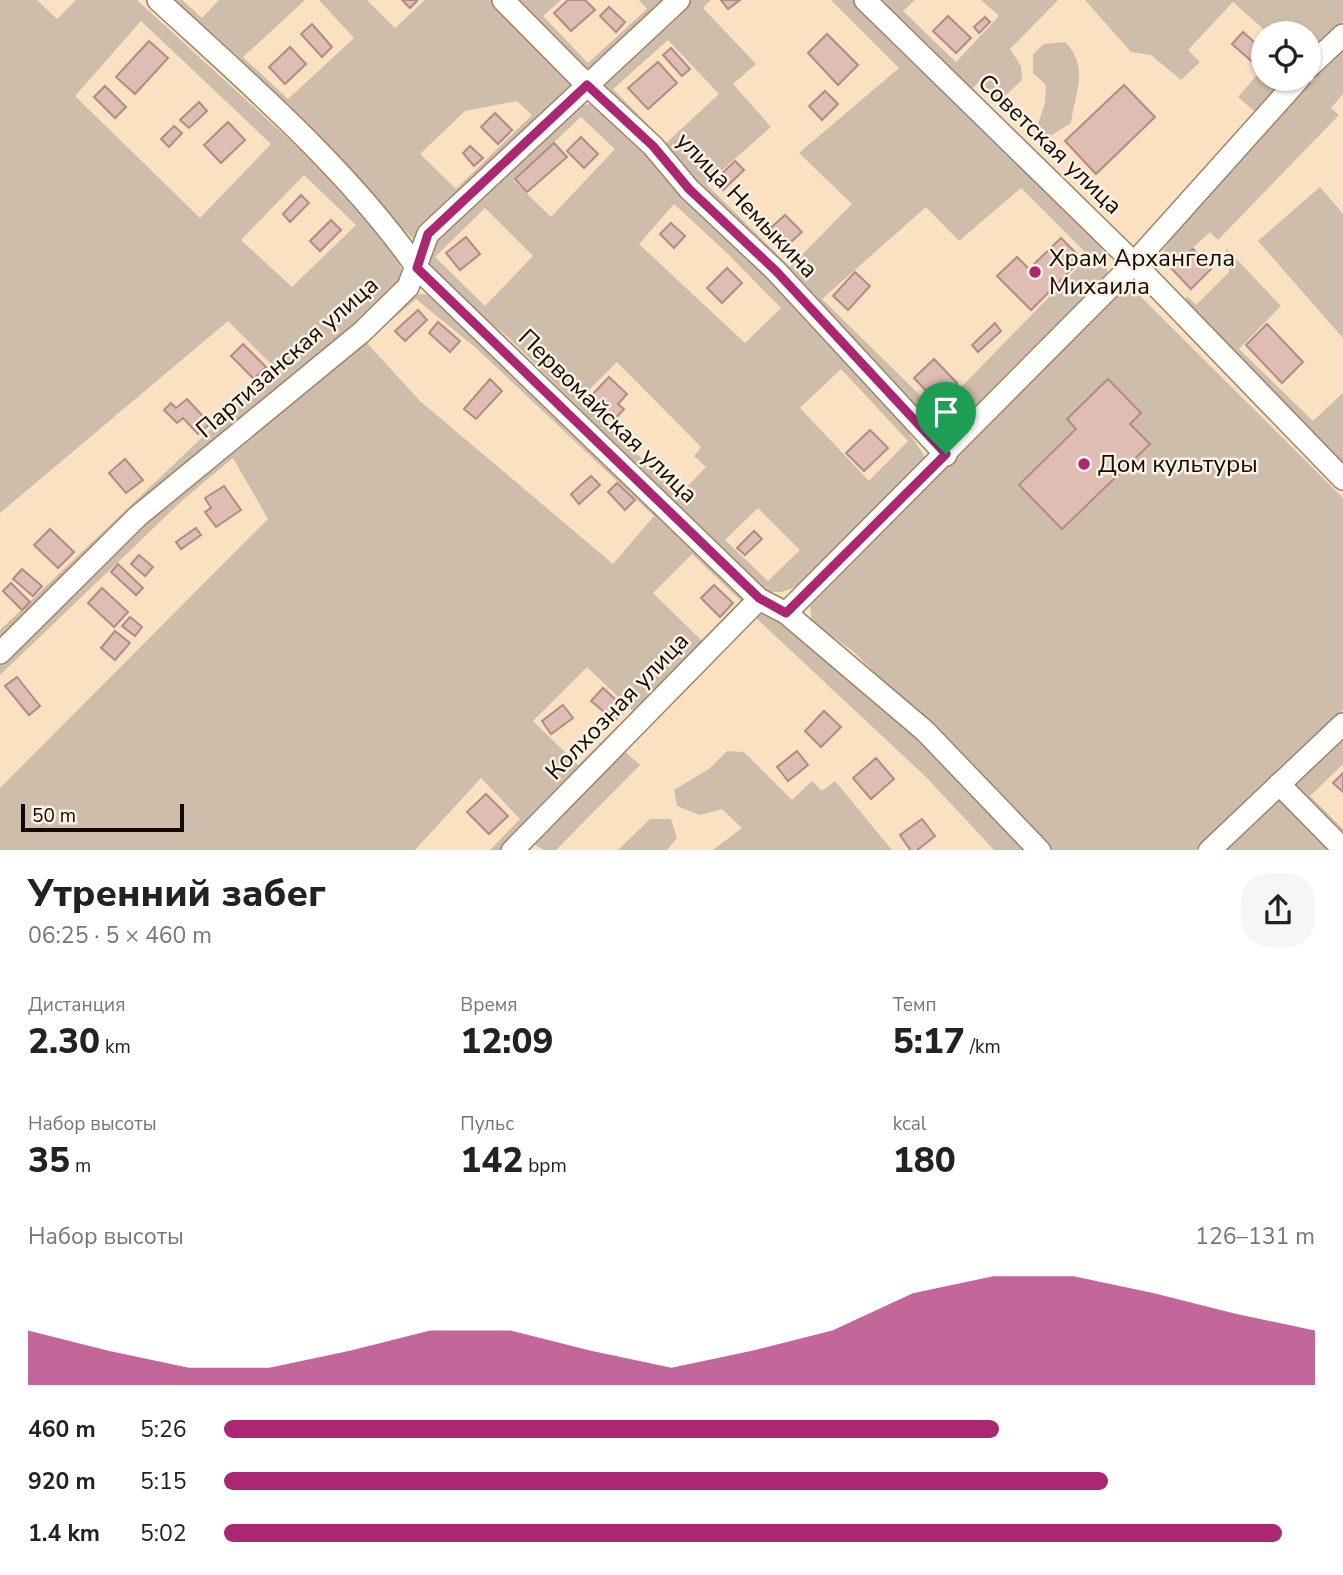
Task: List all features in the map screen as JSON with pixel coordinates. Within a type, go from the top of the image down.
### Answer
[{"type":"street","name":"Первомайская улица","points":[[158,0],[283,116],[390,230],[417,268],[759,598],[786,613],[925,731],[1040,850]]},
{"type":"street","name":"улица Немыкина","points":[[503,0],[587,85],[653,146],[689,189],[776,271],[946,454]]},
{"type":"street","name":"Партизанская улица","points":[[0,653],[138,516],[362,332],[408,287],[428,234],[680,0]]},
{"type":"street","name":"Советская улица","points":[[865,0],[1134,263],[1343,479]]},
{"type":"street","points":[[1321,56],[1343,35]]},
{"type":"street","points":[[786,613],[1134,263],[1288,91]]},
{"type":"street","name":"Колхозная улица","points":[[512,850],[759,598]]},
{"type":"street","points":[[1209,850],[1343,724]]},
{"type":"street","points":[[1279,784],[1343,849]]},
{"type":"shaded area","points":[[0,0],[37,0],[57,19],[76,0],[137,0],[339,185],[396,257],[403,273],[397,287],[377,309],[0,641],[0,630],[275,368],[228,321],[0,513]],"holes":[[[141,21],[271,144],[200,218],[75,96]],[[304,175],[356,225],[292,287],[241,240]]]},
{"type":"shaded area","points":[[165,0],[182,0],[202,18],[219,0],[305,0],[243,57],[288,99],[354,38],[319,0],[367,0],[395,28],[425,0],[493,0],[577,84],[415,241],[286,110]],"holes":[[[517,101],[532,115],[456,189],[420,154],[465,111]]]},
{"type":"shaded area","points":[[518,0],[561,0],[543,16],[588,63],[647,9],[639,0],[669,0],[588,73]]},
{"type":"shaded area","points":[[687,0],[711,0],[703,8],[756,64],[733,84],[771,127],[706,184],[790,267],[852,204],[799,153],[899,68],[831,0],[854,0],[1101,245],[1108,273],[952,433],[936,434],[595,82]],"holes":[[[668,40],[719,94],[666,143],[613,89]],[[1021,188],[1089,256],[937,412],[822,299],[926,207],[959,241]]]},
{"type":"shaded area","points":[[874,0],[915,0],[903,11],[956,62],[999,16],[981,0],[1058,0],[1010,49],[1021,66],[1022,80],[1005,96],[993,98],[978,83],[969,92]]},
{"type":"shaded area","points":[[1085,0],[1343,0],[1343,21],[1321,45],[1321,21],[1254,21],[1233,2],[1188,50],[1200,62],[1181,80],[1151,55],[1131,52]]},
{"type":"shaded area","points":[[1065,42],[1077,61],[1079,81],[1071,123],[1050,136],[1036,130],[1045,103],[1046,85],[1033,73],[1033,54],[1044,44]]},
{"type":"shaded area","points":[[1343,50],[1343,94],[1331,108],[1339,115],[1218,240],[1210,232],[1171,268],[1163,250],[1179,228],[1303,91],[1321,91],[1321,71]]},
{"type":"shaded area","points":[[1251,82],[1251,91],[1279,91],[1258,114],[1238,97]]},
{"type":"shaded area","points":[[590,104],[639,144],[886,398],[925,457],[883,504],[799,586],[781,592],[766,592],[509,338],[429,271],[424,262],[427,247],[579,105]],"holes":[[[581,117],[615,149],[551,217],[513,180]],[[674,204],[781,308],[745,343],[639,244]],[[485,208],[533,256],[485,306],[435,257]],[[617,362],[701,447],[694,456],[706,467],[679,495],[580,399]],[[841,369],[908,441],[869,481],[800,408]],[[758,508],[800,550],[768,581],[725,540]]]},
{"type":"shaded area","points":[[1320,187],[1343,214],[1343,338],[1258,241]]},
{"type":"shaded area","points":[[1226,248],[1281,306],[1239,349],[1313,421],[1343,393],[1343,475],[1180,316],[1187,296],[1196,305],[1229,272]]},
{"type":"shaded area","points":[[1129,285],[1343,498],[1343,710],[1195,850],[1052,850],[853,651],[812,622],[810,606]]},
{"type":"shaded area","points":[[423,294],[435,297],[752,601],[506,850],[490,850],[520,819],[481,778],[415,850],[0,850],[0,788],[268,519],[233,458],[186,497],[0,675],[0,666],[157,508],[409,295]],"holes":[[[416,299],[476,348],[654,516],[613,564],[420,401],[366,342]],[[692,554],[742,602],[703,642],[653,593]],[[587,667],[633,711],[578,765],[533,721]]]},
{"type":"shaded area","points":[[763,607],[921,735],[1035,850],[994,850],[926,777],[754,616]]},
{"type":"shaded area","points":[[1343,733],[1343,764],[1310,796],[1343,829],[1343,844],[1294,789],[1296,777]]},
{"type":"shaded area","points":[[621,748],[640,765],[556,850],[544,850],[529,841]]},
{"type":"shaded area","points":[[727,751],[744,752],[792,800],[812,781],[822,791],[835,781],[892,850],[713,850],[742,828],[722,809],[700,815],[677,806],[674,790],[709,769]]},
{"type":"shaded area","points":[[1277,790],[1330,850],[1213,850]]},
{"type":"shaded area","points":[[650,819],[671,819],[677,838],[667,850],[618,850]]},
{"type":"building","points":[[402,0],[417,0],[417,1],[410,8]]},
{"type":"building","points":[[568,0],[585,0],[595,10],[571,31],[554,13]]},
{"type":"building","points":[[721,0],[740,0],[728,9]]},
{"type":"building","points":[[609,7],[625,22],[616,32],[600,16]]},
{"type":"building","points":[[948,16],[971,38],[956,53],[933,31]]},
{"type":"building","points":[[985,17],[990,22],[979,33],[974,27]]},
{"type":"building","points":[[312,24],[332,47],[322,57],[301,34]]},
{"type":"building","points":[[1243,32],[1251,39],[1251,61],[1232,44]]},
{"type":"building","points":[[827,34],[858,65],[838,85],[808,53]]},
{"type":"building","points":[[149,41],[168,58],[135,94],[116,77]]},
{"type":"building","points":[[290,47],[306,64],[285,84],[269,67]]},
{"type":"building","points":[[671,48],[690,69],[682,76],[663,55]]},
{"type":"building","points":[[658,62],[677,83],[648,109],[628,88]]},
{"type":"building","points":[[1124,85],[1155,117],[1096,174],[1065,141]]},
{"type":"building","points":[[105,86],[126,107],[115,118],[94,97]]},
{"type":"building","points":[[825,91],[838,104],[822,120],[809,106]]},
{"type":"building","points":[[199,102],[207,111],[189,128],[180,120]]},
{"type":"building","points":[[495,113],[512,130],[498,144],[481,127]]},
{"type":"building","points":[[228,122],[245,140],[221,163],[204,145]]},
{"type":"building","points":[[174,126],[182,133],[169,147],[161,139]]},
{"type":"building","points":[[581,137],[598,154],[584,168],[567,151]]},
{"type":"building","points":[[554,143],[567,157],[527,192],[515,179]]},
{"type":"building","points":[[470,146],[483,158],[474,166],[463,153]]},
{"type":"building","points":[[735,161],[744,170],[723,190],[714,181]]},
{"type":"building","points":[[301,195],[309,203],[290,222],[283,214]]},
{"type":"building","points":[[785,215],[802,232],[782,250],[765,233]]},
{"type":"building","points":[[331,220],[341,230],[320,251],[310,241]]},
{"type":"building","points":[[671,223],[685,236],[674,248],[660,234]]},
{"type":"building","points":[[466,237],[480,254],[460,270],[446,253]]},
{"type":"building","name":"Храм Архангела Михаила","points":[[1061,238],[1082,259],[1031,310],[997,276],[1017,257],[1029,269]]},
{"type":"building","points":[[1193,249],[1211,269],[1191,289],[1171,268]]},
{"type":"building","points":[[727,268],[742,283],[722,303],[707,288]]},
{"type":"building","points":[[855,272],[870,286],[848,310],[833,296]]},
{"type":"building","points":[[418,310],[427,320],[405,341],[395,331]]},
{"type":"building","points":[[438,322],[460,341],[450,352],[429,333]]},
{"type":"building","points":[[995,323],[1001,331],[978,352],[972,345]]},
{"type":"building","points":[[1267,324],[1303,362],[1282,383],[1246,345]]},
{"type":"building","points":[[243,344],[266,367],[254,379],[231,356]]},
{"type":"building","points":[[934,359],[957,383],[937,402],[914,378]]},
{"type":"building","points":[[609,377],[627,394],[618,404],[624,409],[613,421],[589,398]]},
{"type":"building","points":[[490,379],[502,391],[476,419],[464,409]]},
{"type":"building","name":"Дом культуры","points":[[1108,379],[1141,413],[1130,424],[1150,444],[1062,529],[1019,485],[1076,429],[1067,419]]},
{"type":"building","points":[[187,399],[210,424],[198,434],[183,418],[177,423],[164,410],[171,403],[176,408]]},
{"type":"building","points":[[870,430],[888,448],[864,471],[846,453]]},
{"type":"building","points":[[125,459],[143,480],[126,493],[109,473]]},
{"type":"building","points":[[591,476],[600,485],[579,504],[571,494]]},
{"type":"building","points":[[617,483],[635,500],[625,510],[608,492]]},
{"type":"building","points":[[224,486],[241,510],[216,527],[205,512],[211,508],[205,498]]},
{"type":"building","points":[[196,528],[201,535],[181,549],[176,542]]},
{"type":"building","points":[[50,529],[74,552],[58,568],[34,545]]},
{"type":"building","points":[[754,531],[762,539],[745,555],[737,548]]},
{"type":"building","points":[[139,555],[153,567],[145,576],[131,564]]},
{"type":"building","points":[[118,564],[143,588],[136,595],[111,572]]},
{"type":"building","points":[[22,569],[42,586],[33,596],[13,579]]},
{"type":"building","points":[[11,583],[30,602],[22,610],[3,591]]},
{"type":"building","points":[[714,585],[733,603],[720,617],[701,598]]},
{"type":"building","points":[[102,588],[128,612],[114,627],[88,603]]},
{"type":"building","points":[[130,617],[142,627],[135,636],[122,626]]},
{"type":"building","points":[[115,631],[130,643],[115,660],[101,648]]},
{"type":"building","points":[[17,677],[40,706],[29,715],[5,686]]},
{"type":"building","points":[[603,688],[626,709],[615,721],[591,701]]},
{"type":"building","points":[[563,705],[573,718],[551,734],[542,721]]},
{"type":"building","points":[[824,711],[841,727],[821,747],[805,731]]},
{"type":"building","points":[[797,751],[808,765],[788,781],[777,767]]},
{"type":"building","points":[[876,758],[894,779],[871,799],[853,778]]},
{"type":"building","points":[[1343,773],[1343,792],[1333,783]]},
{"type":"building","points":[[486,794],[508,816],[489,834],[467,812]]},
{"type":"building","points":[[922,819],[935,836],[917,850],[910,850],[900,835]]},
{"type":"place","name":"Храм Архангела Михаила","points":[[1035,272]]},
{"type":"place","name":"Дом культуры","points":[[1084,464]]},
{"type":"route","points":[[587,85],[653,146],[689,189],[776,271],[946,454],[786,613],[759,598],[417,268],[428,234],[587,85]]}]
